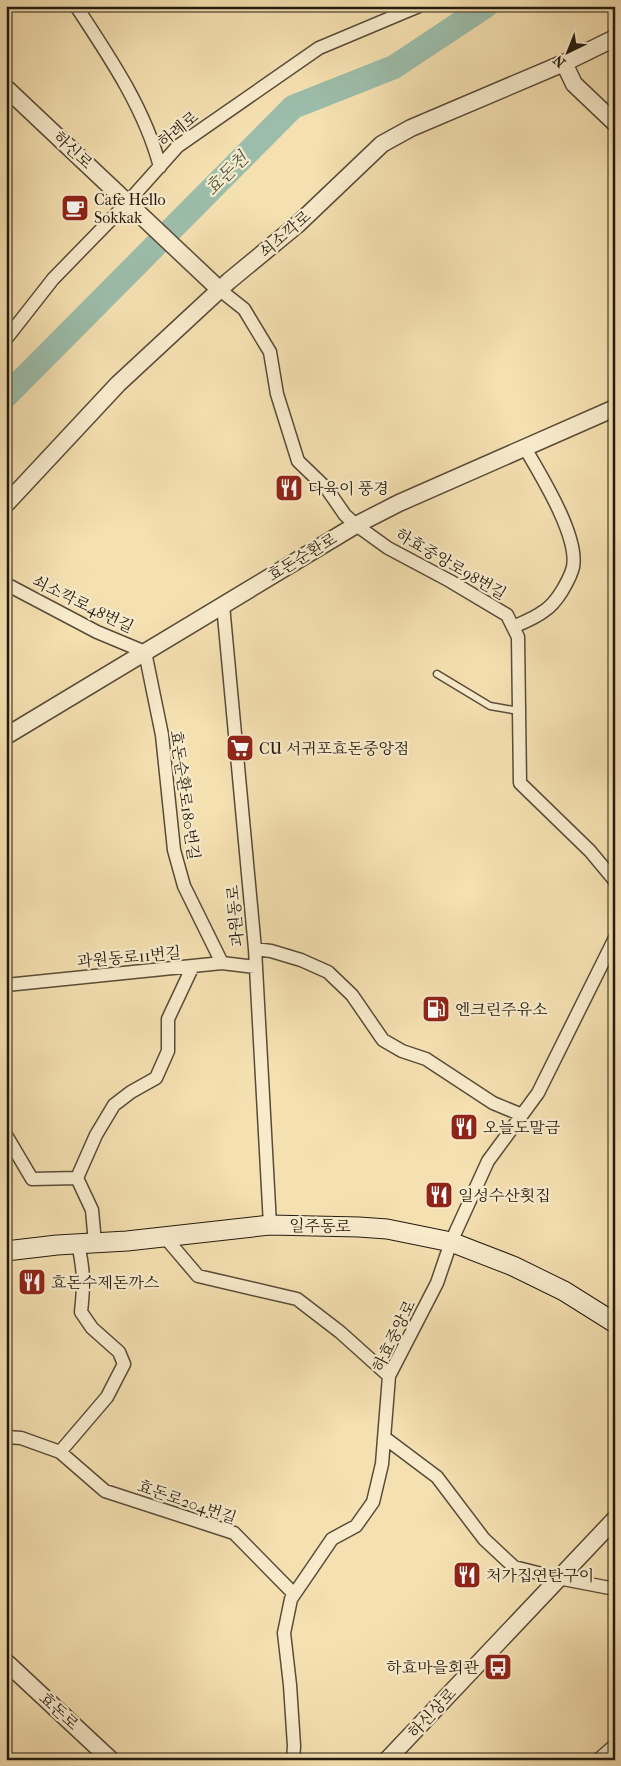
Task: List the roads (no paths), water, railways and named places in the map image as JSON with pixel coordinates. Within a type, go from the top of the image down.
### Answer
[{"type":"main road","name":"일주동로","points":[[6,1251],[270,1225],[359,1226],[387,1229],[451,1242],[537,1277],[571,1295],[614,1326]]},
{"type":"street","points":[[76,6],[103,46],[136,106],[155,148],[160,167]]},
{"type":"street","name":"하례로","points":[[6,339],[53,279],[133,208],[160,167],[178,146],[319,48],[420,6]]},
{"type":"street","name":"쇠소깍로","points":[[6,504],[118,384],[220,290],[296,225],[382,144],[411,128],[564,63],[615,38]]},
{"type":"street","points":[[564,63],[574,84],[615,124]]},
{"type":"street","name":"하신로","points":[[6,88],[220,290]]},
{"type":"street","name":"하효중앙로98번길","points":[[220,290],[244,309],[270,352],[277,394],[298,461],[327,489],[345,515],[388,548],[508,615],[518,636],[520,783],[590,851],[615,881]]},
{"type":"street","name":"효돈순환로","points":[[6,736],[356,525],[399,503],[615,408]]},
{"type":"street","points":[[513,627],[544,612],[554,602],[567,583],[573,566],[566,528],[552,494],[525,448]]},
{"type":"street","name":"쇠소깍로48번길","points":[[6,584],[97,632],[145,652]]},
{"type":"street","name":"과원동로","points":[[222,605],[255,949],[270,1225]]},
{"type":"street","name":"효돈순환로180번길","points":[[145,652],[162,736],[174,850],[184,886],[222,963]]},
{"type":"street","name":"하효중앙로","points":[[293,1760],[294,1746],[290,1684],[284,1633],[291,1599],[332,1538],[356,1526],[373,1502],[382,1464],[389,1376],[437,1284],[451,1242],[488,1161],[538,1093],[615,938]]},
{"type":"street","points":[[255,949],[271,951],[301,960],[328,972],[352,995],[383,1040],[402,1051],[426,1058],[493,1103],[522,1115]]},
{"type":"street","name":"과원동로11번길","points":[[6,985],[192,968],[222,963],[255,967]]},
{"type":"street","points":[[60,1452],[107,1397],[124,1364],[119,1352],[92,1328],[81,1312],[84,1286],[83,1268],[92,1210],[77,1178],[96,1135],[114,1105],[131,1092],[156,1078],[168,1051],[168,1019],[192,968]]},
{"type":"street","points":[[6,1135],[32,1179],[77,1178]]},
{"type":"street","points":[[164,1236],[198,1276],[297,1299],[340,1332],[389,1376]]},
{"type":"street","name":"효돈로204번길","points":[[6,1437],[21,1438],[60,1452],[105,1491],[234,1533],[294,1594]]},
{"type":"street","points":[[385,1438],[437,1477],[484,1539],[514,1567],[615,1589]]},
{"type":"street","name":"하신상로","points":[[387,1760],[615,1519]]},
{"type":"street","name":"효돈로","points":[[6,1663],[111,1760]]},
{"type":"street","points":[[598,1760],[615,1745]]},
{"type":"lane","points":[[437,674],[490,706],[520,711]]},
{"type":"waterway","name":"효돈천","points":[[6,396],[293,107],[394,67],[486,6]]},
{"type":"place","name":"Cafe Hello Sokkak","points":[[75,208]]},
{"type":"place","name":"다육이 풍경","points":[[289,488]]},
{"type":"place","name":"CU 서귀포효돈중앙점","points":[[240,748]]},
{"type":"place","name":"엔크린주유소","points":[[436,1009]]},
{"type":"place","name":"오늘도말금","points":[[464,1127]]},
{"type":"place","name":"일성수산횟집","points":[[439,1195]]},
{"type":"place","name":"효돈수제돈까스","points":[[32,1282]]},
{"type":"place","name":"처가집연탄구이","points":[[467,1575]]},
{"type":"place","name":"하효마을회관","points":[[498,1667]]}]
